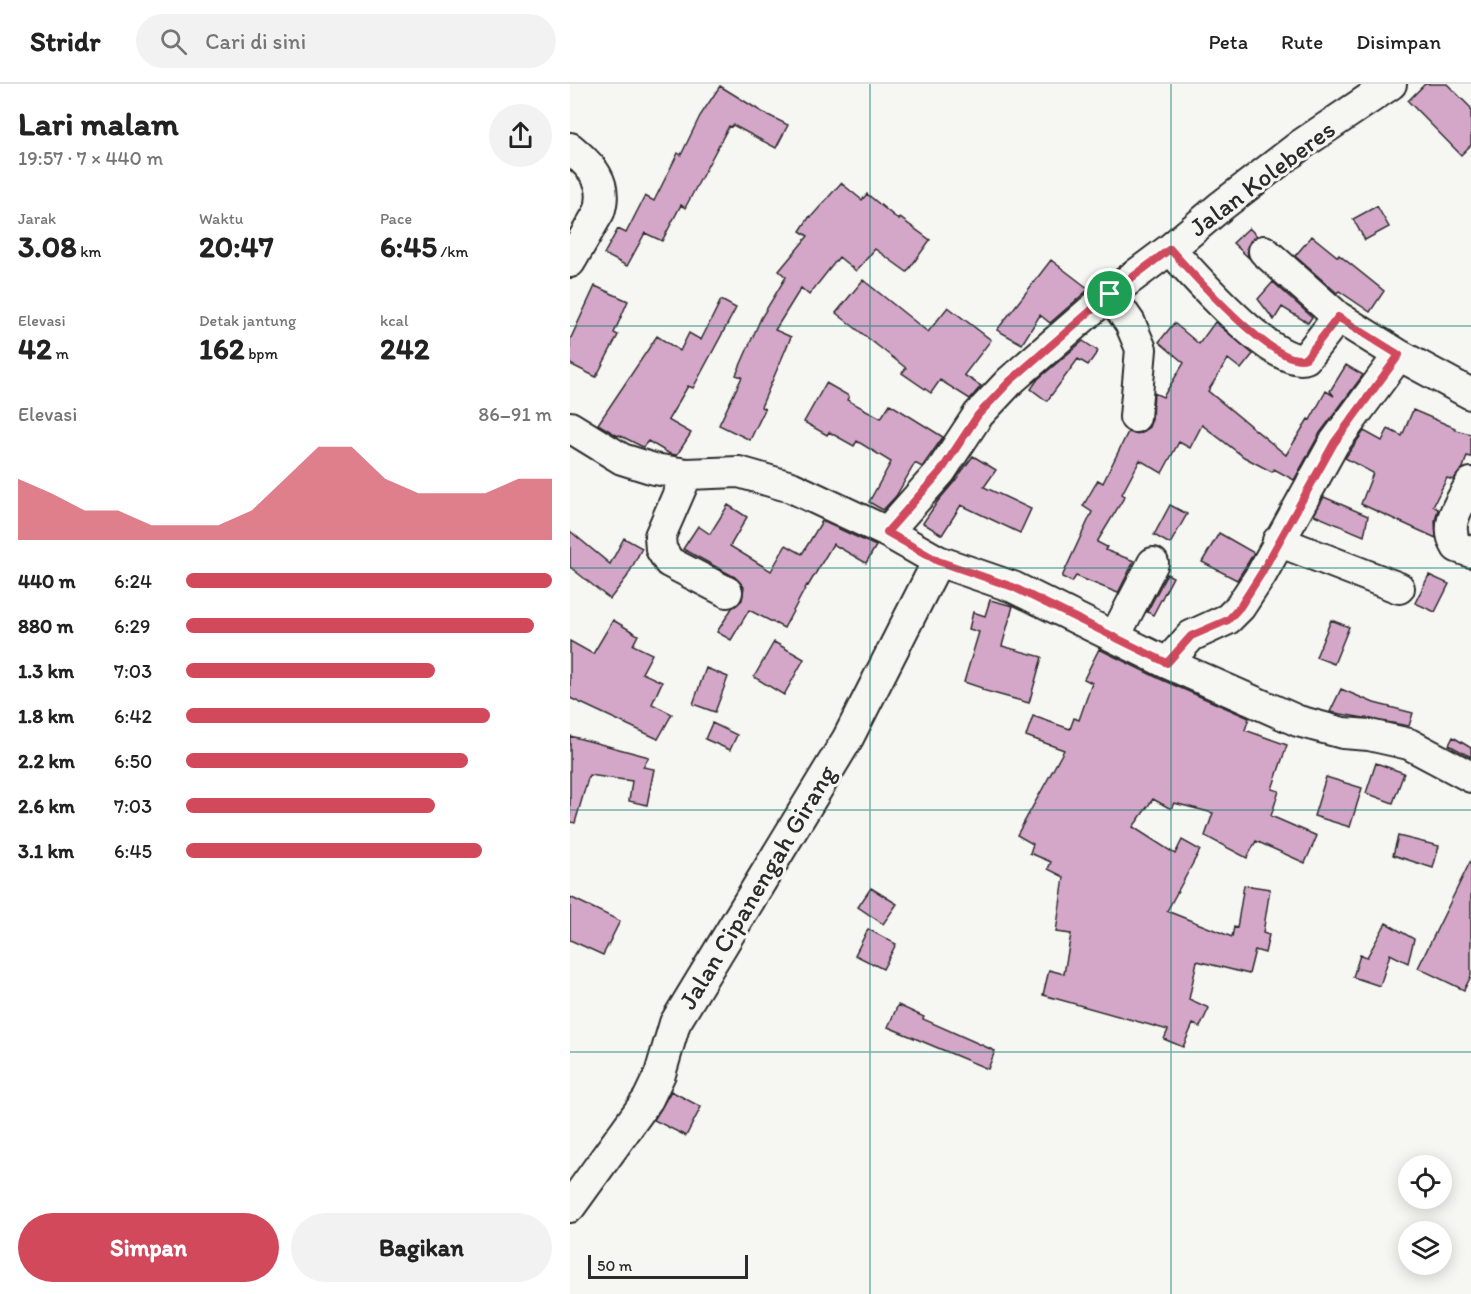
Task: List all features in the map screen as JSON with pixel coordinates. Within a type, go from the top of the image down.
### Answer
[{"type":"street","name":"Jalan Koleberes","points":[[887,532],[941,471],[978,415],[1010,381],[1110,294],[1302,144],[1391,84]]},
{"type":"street","points":[[570,148],[598,175],[602,188],[602,205],[599,212],[573,249]]},
{"type":"street","points":[[1170,249],[1235,319],[1280,353],[1289,357],[1297,360],[1306,358],[1338,317]]},
{"type":"street","points":[[1264,251],[1338,317],[1399,355],[1471,393]]},
{"type":"street","points":[[1110,294],[1130,323],[1141,349],[1135,417]]},
{"type":"street","points":[[1167,663],[1191,636],[1228,620],[1240,607],[1261,574],[1334,443],[1399,355]]},
{"type":"street","points":[[570,427],[622,459],[654,469],[687,474],[738,472],[791,487],[887,532],[938,561],[1013,587],[1167,663],[1298,721],[1343,733],[1369,735],[1409,744],[1471,777]]},
{"type":"street","points":[[687,474],[660,536],[661,549],[669,562],[727,592]]},
{"type":"street","points":[[1471,483],[1450,528],[1457,548],[1471,552]]},
{"type":"street","points":[[1278,541],[1399,588]]},
{"type":"street","name":"Jalan Cipanengah Girang","points":[[570,1207],[648,1099],[660,1074],[675,1023],[848,738],[938,561]]},
{"type":"street","points":[[1115,636],[1153,563]]},
{"type":"building","points":[[1425,84],[1447,84],[1471,108],[1471,145],[1461,155],[1408,101]]},
{"type":"building","points":[[720,86],[788,125],[776,148],[733,125],[729,126],[685,208],[681,205],[662,241],[645,233],[627,266],[604,254],[618,229],[626,233],[645,196],[654,201],[678,153],[681,155],[700,116]]},
{"type":"building","points":[[841,183],[862,200],[867,194],[899,220],[900,218],[930,240],[907,272],[875,249],[856,271],[839,257],[809,295],[801,288],[775,330],[791,337],[761,407],[765,409],[750,440],[719,425],[742,377],[736,375],[761,318],[786,277],[779,271],[808,236],[800,231],[810,216]]},
{"type":"building","points":[[1377,206],[1389,227],[1365,240],[1353,219]]},
{"type":"building","points":[[1249,228],[1257,236],[1247,247],[1248,257],[1233,243]]},
{"type":"building","points":[[1312,236],[1384,291],[1370,312],[1339,291],[1337,293],[1295,256]]},
{"type":"building","points":[[1051,260],[1089,289],[1050,323],[1040,315],[1022,344],[997,330]]},
{"type":"building","points":[[863,280],[928,332],[948,307],[991,340],[964,375],[981,386],[970,399],[940,380],[931,393],[902,373],[906,368],[836,313]]},
{"type":"building","points":[[1273,282],[1312,317],[1308,323],[1282,307],[1274,320],[1258,299]]},
{"type":"building","points":[[595,286],[628,301],[614,333],[618,335],[596,377],[570,364],[570,340]]},
{"type":"building","points":[[721,300],[736,308],[693,388],[688,386],[668,420],[691,433],[677,455],[670,454],[648,441],[643,447],[598,424],[657,336],[680,351],[689,333],[701,340]]},
{"type":"building","points":[[1215,322],[1253,354],[1241,369],[1228,359],[1208,391],[1286,455],[1308,419],[1310,420],[1326,391],[1334,396],[1330,391],[1346,365],[1363,375],[1320,433],[1294,480],[1274,469],[1272,472],[1244,457],[1202,425],[1190,448],[1179,442],[1162,473],[1140,460],[1122,494],[1125,496],[1097,542],[1107,547],[1105,550],[1134,561],[1118,593],[1076,576],[1072,582],[1062,577],[1092,512],[1083,506],[1098,480],[1103,483],[1128,432],[1142,433],[1149,427],[1152,419],[1154,393],[1163,397],[1184,363],[1159,342],[1174,323],[1199,344]]},
{"type":"building","points":[[1083,341],[1098,351],[1088,365],[1078,359],[1047,401],[1031,389],[1038,379]]},
{"type":"building","points":[[826,383],[849,396],[847,400],[881,418],[890,404],[943,437],[922,467],[915,463],[896,496],[883,510],[869,502],[891,462],[857,441],[854,446],[829,432],[827,435],[804,422]]},
{"type":"building","points":[[1413,410],[1455,428],[1455,430],[1471,434],[1471,457],[1467,456],[1463,468],[1453,480],[1447,478],[1433,506],[1438,509],[1435,521],[1436,538],[1361,504],[1373,473],[1345,458],[1364,431],[1382,441],[1388,429],[1402,436]]},
{"type":"building","points":[[973,456],[996,470],[984,487],[1031,509],[1020,533],[961,505],[942,535],[923,523]]},
{"type":"building","points":[[1324,497],[1368,516],[1364,536],[1314,515]]},
{"type":"building","points":[[728,505],[747,517],[730,546],[771,571],[786,545],[802,554],[822,521],[876,546],[866,563],[833,544],[784,628],[749,610],[731,640],[717,632],[732,608],[742,600],[744,587],[735,577],[683,549],[698,526],[710,534]]},
{"type":"building","points":[[1170,505],[1187,514],[1170,544],[1154,535]]},
{"type":"building","points":[[570,531],[610,564],[624,538],[642,548],[627,577],[610,599],[570,567]]},
{"type":"building","points":[[1219,533],[1254,553],[1237,580],[1202,562]]},
{"type":"building","points":[[1167,574],[1173,577],[1153,615],[1147,612]]},
{"type":"building","points":[[1429,575],[1449,584],[1435,612],[1415,603]]},
{"type":"building","points":[[990,600],[1013,606],[1002,646],[1042,657],[1029,703],[982,690],[982,688],[964,682],[979,632],[969,629],[973,612],[985,616]]},
{"type":"building","points":[[613,620],[638,635],[633,645],[652,654],[642,673],[662,682],[652,704],[672,714],[658,739],[570,698],[570,641],[593,654]]},
{"type":"building","points":[[1331,620],[1349,627],[1334,664],[1316,657]]},
{"type":"building","points":[[774,642],[804,659],[784,695],[754,677]]},
{"type":"building","points":[[1099,649],[1249,718],[1245,730],[1287,745],[1272,789],[1279,791],[1271,816],[1317,836],[1305,863],[1256,841],[1247,858],[1205,836],[1213,813],[1174,803],[1171,809],[1153,799],[1133,827],[1175,854],[1182,840],[1200,850],[1167,911],[1232,937],[1234,927],[1237,928],[1244,885],[1270,889],[1263,933],[1269,935],[1265,953],[1255,950],[1249,974],[1197,961],[1189,999],[1209,1008],[1200,1027],[1193,1024],[1183,1047],[1164,1039],[1168,1030],[1043,995],[1049,970],[1064,974],[1071,934],[1056,932],[1064,877],[1048,869],[1051,862],[1030,853],[1033,844],[1017,835],[1064,750],[1026,736],[1033,716],[1070,729],[1074,718],[1079,720],[1092,683],[1084,679]]},
{"type":"building","points":[[706,668],[728,677],[715,712],[693,704]]},
{"type":"building","points":[[1341,689],[1374,703],[1413,713],[1409,726],[1330,712]]},
{"type":"building","points":[[712,723],[737,735],[730,750],[705,739]]},
{"type":"building","points":[[570,736],[649,757],[643,767],[654,769],[647,805],[629,801],[632,781],[589,775],[575,823],[570,822]]},
{"type":"building","points":[[1453,737],[1471,748],[1471,757],[1449,745]]},
{"type":"building","points":[[1376,763],[1404,773],[1393,803],[1366,793]]},
{"type":"building","points":[[1326,777],[1362,788],[1350,827],[1314,816]]},
{"type":"building","points":[[1398,836],[1439,846],[1433,868],[1393,855]]},
{"type":"building","points":[[1471,860],[1471,976],[1464,990],[1418,968]]},
{"type":"building","points":[[871,888],[897,904],[883,924],[858,907]]},
{"type":"building","points":[[570,897],[620,921],[603,955],[570,940]]},
{"type":"building","points":[[1386,923],[1414,939],[1408,963],[1390,954],[1380,986],[1353,977],[1360,955],[1367,957]]},
{"type":"building","points":[[868,929],[896,944],[883,969],[855,955]]},
{"type":"building","points":[[898,1005],[924,1017],[923,1019],[995,1051],[988,1069],[888,1027]]},
{"type":"building","points":[[671,1091],[701,1107],[686,1136],[654,1120]]},
{"type":"route","points":[[1170,249],[1235,319],[1280,353],[1297,360],[1306,358],[1338,317],[1399,355],[1334,443],[1261,574],[1240,607],[1228,620],[1200,630],[1191,636],[1167,663],[1013,587],[938,561],[887,532],[941,471],[978,415],[1010,381],[1110,294],[1170,249]]}]
